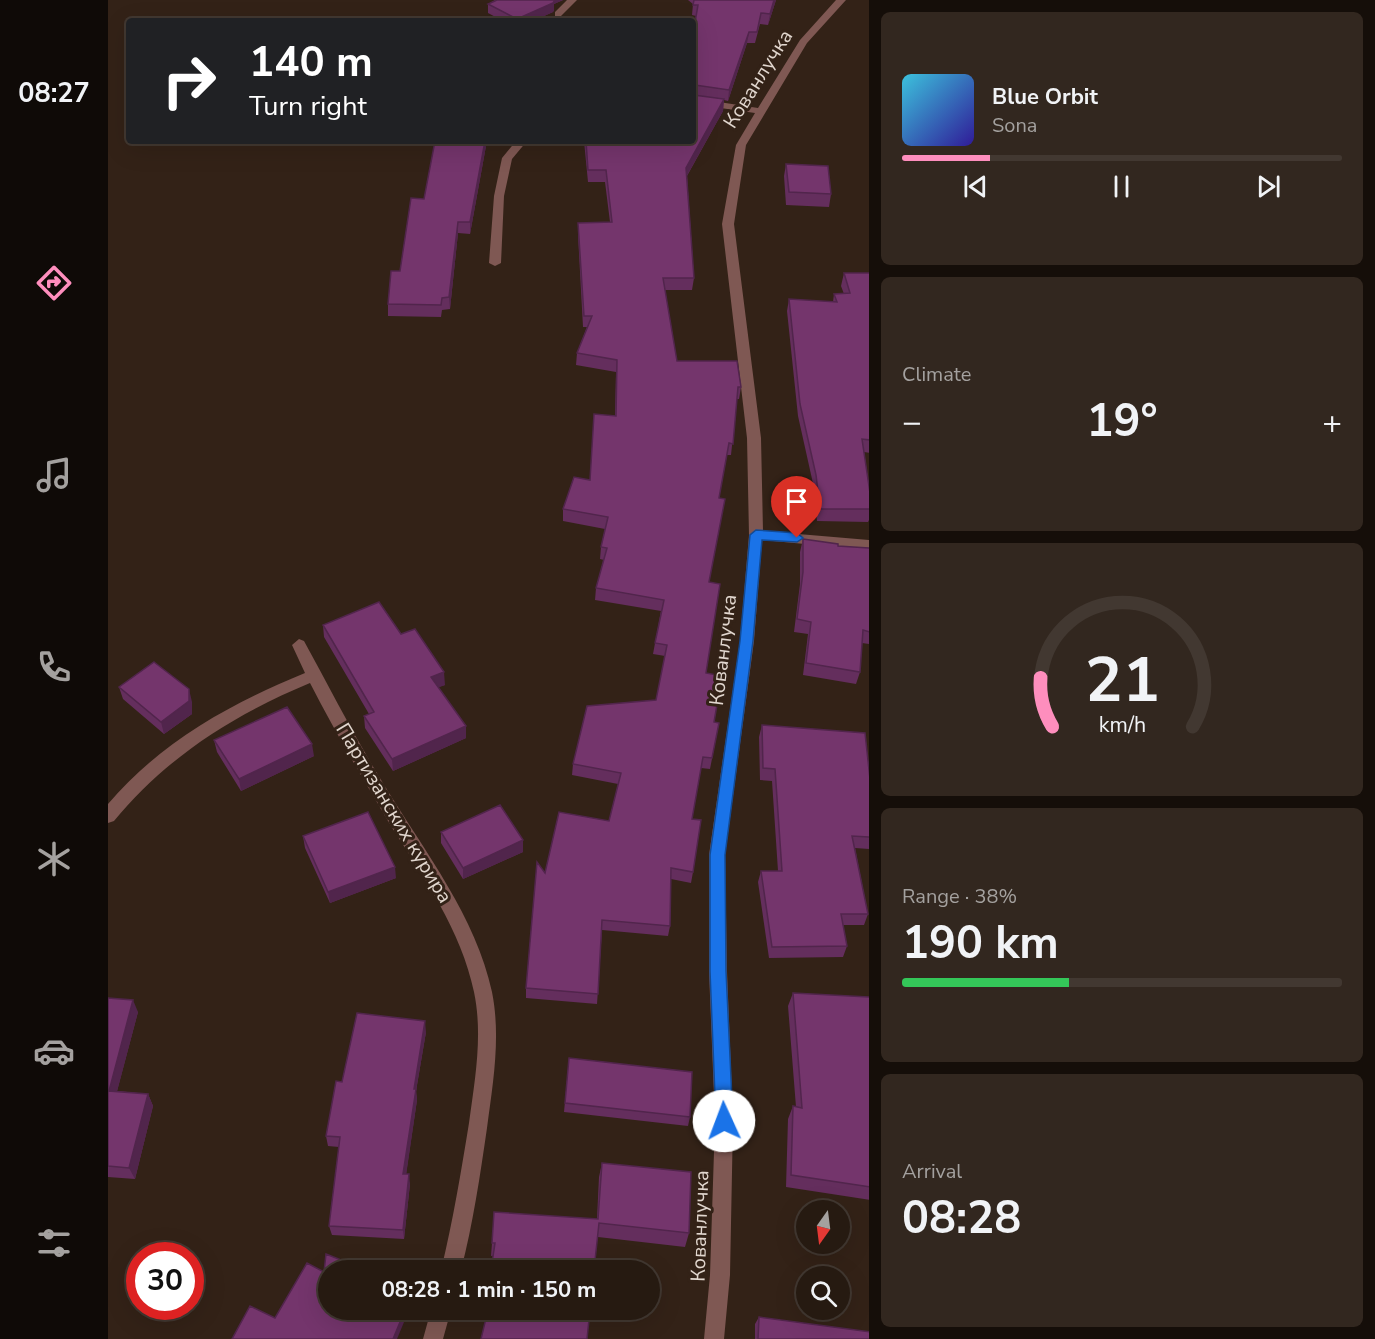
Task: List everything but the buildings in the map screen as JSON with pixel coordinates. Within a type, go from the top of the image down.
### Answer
[{"type":"street","points":[[558,14],[572,0]]},
{"type":"street","name":"Кованлучка","points":[[714,1339],[720,1275],[724,1121],[718,971],[717,855],[747,641],[756,535],[754,438],[728,224],[741,145],[803,42],[841,0]]},
{"type":"street","points":[[696,101],[761,111]]},
{"type":"street","points":[[495,263],[499,196],[507,158],[519,144]]},
{"type":"street","points":[[756,535],[869,545]]},
{"type":"street","name":"Партизанских курира","points":[[299,645],[313,676],[396,819],[447,898],[477,973],[487,1018],[487,1050],[471,1170],[453,1260]]},
{"type":"street","points":[[108,816],[130,787],[166,754],[218,720],[264,695],[313,676]]},
{"type":"street","points":[[432,1339],[438,1320]]},
{"type":"route","points":[[724,1121],[718,971],[717,855],[747,641],[756,535],[797,538]]}]
